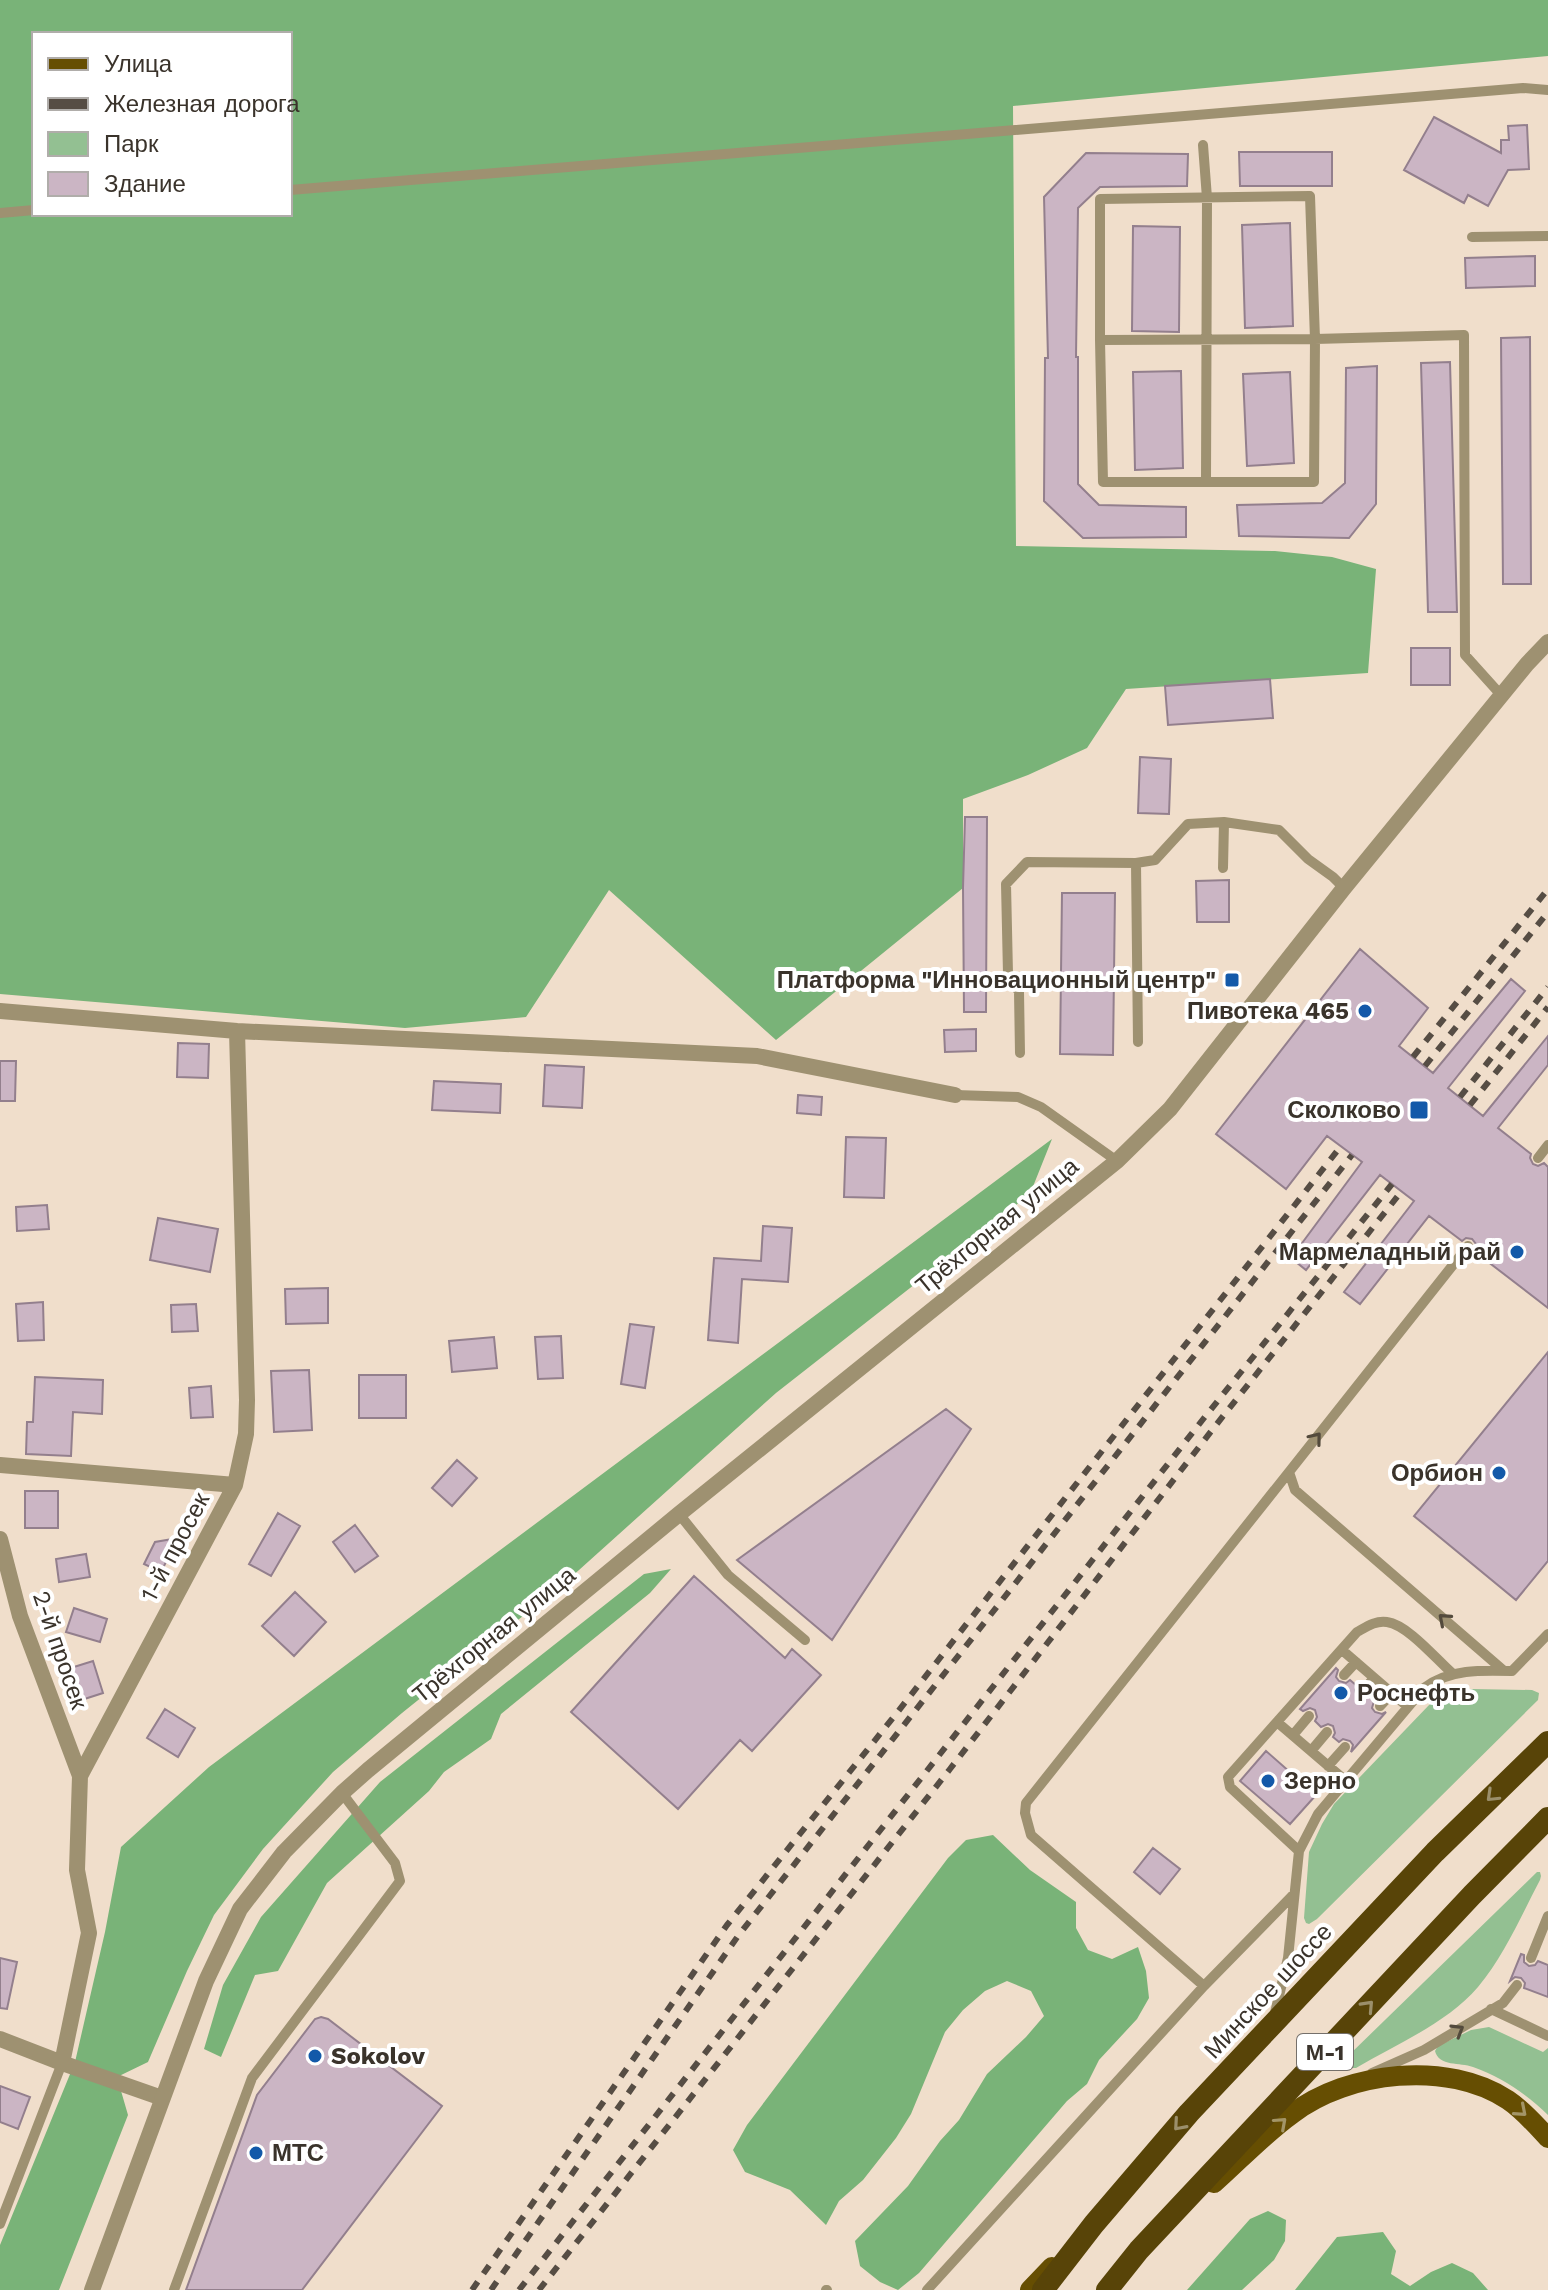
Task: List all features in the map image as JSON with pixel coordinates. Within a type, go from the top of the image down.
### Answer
[{"type":"highway","name":"Минское шоссе","points":[[1043,2290],[1094,2224],[1189,2113],[1435,1852],[1548,1742]]},
{"type":"highway","name":"М-1","points":[[1107,2290],[1139,2250],[1548,1818]]},
{"type":"main road","points":[[1139,2250],[1294,2112],[1338,2089],[1409,2075],[1443,2076],[1507,2099],[1548,2138]]},
{"type":"main road","points":[[1030,2290],[1094,2224]]},
{"type":"street","name":"Трёхгорная улица","points":[[92,2290],[206,1981],[240,1909],[284,1852],[342,1793],[679,1514],[1117,1161],[1170,1109],[1344,888],[1548,642]]},
{"type":"street","points":[[0,1011],[237,1031],[757,1056],[955,1095]]},
{"type":"street","name":"1-й просек","points":[[62,2063],[89,1933],[77,1870],[80,1776],[235,1485],[246,1434],[237,1031]]},
{"type":"street","points":[[0,1465],[235,1485]]},
{"type":"street","name":"2-й просек","points":[[0,1539],[20,1616],[80,1776]]},
{"type":"street","points":[[0,2039],[162,2098]]},
{"type":"lane","points":[[292,190],[1523,88],[1548,90]]},
{"type":"lane","points":[[1203,145],[1207,198],[1206,482]]},
{"type":"lane","points":[[1310,196],[1315,339],[1314,482],[1103,482],[1100,199],[1207,198],[1310,196]]},
{"type":"lane","points":[[0,213],[32,210]]},
{"type":"lane","points":[[1472,237],[1548,236]]},
{"type":"lane","points":[[1100,340],[1464,335],[1465,655],[1501,695]]},
{"type":"lane","points":[[1020,1053],[1019,992],[1008,974],[1006,884],[1027,862],[1136,863],[1155,860],[1188,824],[1224,822],[1279,830],[1344,888]]},
{"type":"lane","points":[[1223,868],[1224,822]]},
{"type":"lane","points":[[1136,863],[1138,1042]]},
{"type":"lane","points":[[955,1095],[1018,1097],[1041,1107],[1117,1161]]},
{"type":"lane","points":[[1538,1158],[1548,1145]]},
{"type":"lane","points":[[1204,1986],[1031,1835],[1025,1813],[1026,1803],[1468,1246]]},
{"type":"lane","points":[[1289,1472],[1295,1490],[1507,1671]]},
{"type":"lane","points":[[679,1514],[728,1575],[805,1640]]},
{"type":"lane","points":[[1299,1851],[1230,1787],[1228,1777],[1357,1632],[1372,1624],[1385,1622],[1402,1628],[1452,1673]]},
{"type":"lane","points":[[1271,2027],[1288,1958],[1299,1851],[1318,1814],[1424,1688],[1452,1673],[1507,1671],[1548,1634]]},
{"type":"lane","points":[[1342,1650],[1408,1707]]},
{"type":"lane","points":[[1344,1675],[1356,1662]]},
{"type":"lane","points":[[1363,1691],[1374,1678]]},
{"type":"lane","points":[[1380,1706],[1392,1693]]},
{"type":"lane","points":[[1293,1735],[1309,1716]]},
{"type":"lane","points":[[1277,1722],[1346,1781]]},
{"type":"lane","points":[[1311,1751],[1327,1732]]},
{"type":"lane","points":[[1328,1766],[1345,1747]]},
{"type":"lane","points":[[174,2290],[252,2078],[400,1881],[395,1863],[342,1793]]},
{"type":"lane","points":[[927,2290],[1204,1986],[1294,1894]]},
{"type":"lane","points":[[1531,1958],[1544,1941],[1548,1916]]},
{"type":"lane","points":[[1338,2089],[1424,2050],[1503,2003],[1517,1985]]},
{"type":"lane","points":[[1491,2009],[1548,2036]]},
{"type":"lane","points":[[0,2224],[62,2063]]},
{"type":"green space","points":[[0,0],[1548,0],[1548,56],[1013,106],[1016,546],[1275,551],[1332,557],[1376,569],[1368,673],[1126,689],[1087,748],[1028,775],[963,799],[963,888],[776,1040],[609,890],[526,1017],[405,1028],[0,994]]},
{"type":"green space","points":[[1052,1139],[1030,1194],[776,1393],[569,1579],[333,1772],[263,1849],[214,1915],[148,2062],[117,2077],[128,2115],[59,2290],[0,2290],[0,2245],[75,2062],[121,1847],[209,1767]]},
{"type":"green space","points":[[671,1569],[650,1593],[501,1714],[491,1739],[444,1772],[429,1791],[327,1883],[278,1971],[255,1975],[221,2057],[204,2049],[223,1985],[261,1917],[380,1782],[644,1574]]},
{"type":"green space","points":[[1472,1689],[1532,1690],[1539,1693],[1538,1700],[1317,1919],[1306,1923],[1309,1852],[1334,1804],[1430,1704]]},
{"type":"green space","points":[[993,1835],[1030,1870],[1076,1902],[1076,1928],[1088,1950],[1112,1959],[1138,1947],[1146,1971],[1149,1998],[1137,2019],[1099,2060],[1087,2084],[1067,2101],[919,2273],[898,2290],[880,2282],[860,2266],[855,2241],[908,2186],[959,2120],[987,2074],[1044,2016],[1031,1991],[1007,1981],[985,1991],[963,2010],[945,2032],[911,2114],[896,2138],[863,2180],[839,2201],[826,2225],[790,2190],[745,2172],[733,2150],[747,2125],[948,1858],[966,1840]]},
{"type":"green space","points":[[1540,1872],[1540,1880],[1504,1949],[1466,2000],[1404,2041],[1356,2068],[1346,2068],[1348,2056]]},
{"type":"green space","points":[[1489,2027],[1543,2052],[1548,2048],[1548,2115],[1504,2081],[1473,2067],[1445,2062],[1437,2056],[1435,2051],[1438,2046],[1471,2030]]},
{"type":"green space","points":[[1268,2211],[1286,2220],[1285,2241],[1274,2260],[1242,2290],[1187,2290],[1250,2219]]},
{"type":"green space","points":[[1383,2232],[1396,2251],[1391,2274],[1410,2286],[1452,2263],[1473,2273],[1488,2290],[1295,2290],[1337,2237]]},
{"type":"building","points":[[1434,117],[1501,153],[1501,140],[1509,140],[1508,126],[1527,125],[1529,169],[1508,170],[1488,206],[1468,195],[1464,203],[1404,170]]},
{"type":"building","points":[[1239,152],[1332,152],[1332,186],[1240,186]]},
{"type":"building","points":[[1086,153],[1188,154],[1187,186],[1100,187],[1078,208],[1076,357],[1078,484],[1099,505],[1186,507],[1186,537],[1083,538],[1044,501],[1045,358],[1048,358],[1044,197]]},
{"type":"building","points":[[1290,223],[1293,326],[1245,328],[1242,225]]},
{"type":"building","points":[[1133,226],[1180,227],[1179,332],[1132,331]]},
{"type":"building","points":[[1535,256],[1535,286],[1466,288],[1465,258]]},
{"type":"building","points":[[1530,337],[1531,584],[1503,584],[1501,338]]},
{"type":"building","points":[[1450,362],[1457,612],[1428,612],[1421,363]]},
{"type":"building","points":[[1377,366],[1376,504],[1349,538],[1239,536],[1237,505],[1322,503],[1345,483],[1346,368]]},
{"type":"building","points":[[1181,371],[1183,468],[1135,470],[1133,372]]},
{"type":"building","points":[[1290,372],[1294,463],[1247,466],[1243,374]]},
{"type":"building","points":[[1411,648],[1450,648],[1450,685],[1411,685]]},
{"type":"building","points":[[1270,679],[1273,718],[1168,725],[1165,686]]},
{"type":"building","points":[[1140,757],[1171,759],[1169,814],[1138,813]]},
{"type":"building","points":[[965,817],[987,817],[986,1012],[964,1012]]},
{"type":"building","points":[[1229,880],[1229,922],[1197,922],[1196,881]]},
{"type":"building","points":[[1062,893],[1115,893],[1113,1055],[1060,1054]]},
{"type":"building","points":[[1360,949],[1428,1008],[1399,1046],[1433,1073],[1511,979],[1525,991],[1448,1088],[1483,1116],[1548,1036],[1548,1065],[1498,1128],[1531,1154],[1533,1164],[1538,1166],[1544,1163],[1548,1167],[1548,1308],[1474,1251],[1476,1244],[1472,1239],[1462,1241],[1429,1216],[1360,1304],[1344,1292],[1414,1201],[1380,1175],[1306,1270],[1291,1258],[1362,1162],[1327,1136],[1286,1189],[1216,1134]]},
{"type":"building","points":[[976,1029],[976,1051],[945,1052],[944,1030]]},
{"type":"building","points":[[178,1043],[209,1044],[208,1078],[177,1077]]},
{"type":"building","points":[[0,1061],[16,1061],[15,1101],[0,1101]]},
{"type":"building","points":[[545,1065],[584,1067],[582,1108],[543,1106]]},
{"type":"building","points":[[434,1081],[501,1084],[500,1113],[432,1110]]},
{"type":"building","points":[[798,1095],[822,1097],[821,1115],[797,1113]]},
{"type":"building","points":[[846,1137],[886,1138],[884,1198],[844,1197]]},
{"type":"building","points":[[47,1205],[49,1229],[17,1231],[16,1207]]},
{"type":"building","points":[[158,1218],[218,1229],[210,1272],[150,1260]]},
{"type":"building","points":[[763,1226],[792,1228],[788,1282],[742,1279],[738,1343],[708,1340],[714,1258],[761,1261]]},
{"type":"building","points":[[328,1288],[328,1323],[286,1324],[285,1289]]},
{"type":"building","points":[[43,1302],[44,1340],[18,1341],[16,1304]]},
{"type":"building","points":[[196,1304],[198,1331],[172,1332],[171,1305]]},
{"type":"building","points":[[630,1324],[654,1327],[645,1388],[621,1384]]},
{"type":"building","points":[[561,1336],[563,1378],[538,1379],[535,1337]]},
{"type":"building","points":[[494,1337],[497,1368],[452,1372],[449,1341]]},
{"type":"building","name":"Орбион","points":[[1548,1352],[1548,1561],[1516,1600],[1414,1516]]},
{"type":"building","points":[[309,1370],[312,1430],[274,1432],[271,1371]]},
{"type":"building","points":[[359,1375],[406,1375],[406,1418],[359,1418]]},
{"type":"building","points":[[35,1377],[103,1380],[102,1414],[73,1412],[71,1456],[26,1454],[27,1422],[33,1422]]},
{"type":"building","points":[[211,1386],[213,1417],[191,1418],[189,1388]]},
{"type":"building","points":[[946,1409],[971,1429],[832,1640],[737,1560]]},
{"type":"building","points":[[457,1460],[477,1478],[452,1506],[432,1488]]},
{"type":"building","points":[[25,1491],[58,1491],[58,1528],[25,1528]]},
{"type":"building","points":[[278,1513],[300,1526],[271,1576],[249,1564]]},
{"type":"building","points":[[355,1525],[378,1556],[355,1572],[333,1542]]},
{"type":"building","points":[[178,1538],[161,1572],[144,1564],[155,1542]]},
{"type":"building","points":[[86,1554],[90,1577],[59,1582],[56,1559]]},
{"type":"building","points":[[694,1576],[785,1658],[792,1649],[821,1675],[752,1751],[740,1740],[678,1809],[571,1712]]},
{"type":"building","points":[[295,1592],[326,1622],[294,1656],[262,1626]]},
{"type":"building","points":[[74,1608],[107,1619],[100,1642],[66,1632]]},
{"type":"building","points":[[93,1661],[103,1693],[69,1704],[58,1672]]},
{"type":"building","points":[[1336,1668],[1339,1681],[1346,1683],[1350,1680],[1357,1686],[1357,1697],[1362,1699],[1369,1696],[1374,1701],[1372,1708],[1375,1712],[1386,1712],[1351,1752],[1353,1745],[1350,1741],[1343,1739],[1339,1742],[1333,1737],[1333,1726],[1328,1724],[1321,1727],[1315,1721],[1315,1710],[1300,1709]]},
{"type":"building","points":[[165,1709],[195,1728],[178,1757],[147,1738]]},
{"type":"building","points":[[1266,1751],[1316,1795],[1290,1824],[1240,1781]]},
{"type":"building","points":[[1153,1848],[1180,1869],[1160,1894],[1134,1872]]},
{"type":"building","points":[[1521,1954],[1529,1966],[1538,1961],[1548,1965],[1548,1997],[1524,1988],[1521,1978],[1515,1977],[1510,1981]]},
{"type":"building","points":[[0,1958],[17,1962],[7,2009],[0,2008]]},
{"type":"building","points":[[315,2019],[328,2019],[442,2106],[302,2290],[186,2290],[257,2095]]},
{"type":"building","points":[[0,2086],[30,2097],[18,2129],[0,2122]]},
{"type":"railway","points":[[1413,1057],[1548,889]]},
{"type":"railway","points":[[1425,1066],[1548,912]]},
{"type":"railway","points":[[1460,1097],[1548,987]]},
{"type":"railway","points":[[1470,1105],[1548,1007]]},
{"type":"railway","points":[[472,2290],[727,1925],[1341,1146]]},
{"type":"railway","points":[[491,2290],[738,1936],[1352,1155]]},
{"type":"railway","points":[[519,2290],[1204,1418],[1392,1184]]},
{"type":"railway","points":[[539,2290],[1401,1192]]},
{"type":"place","name":"Платформа \"Инновационный центр\"","points":[[1232,980]]},
{"type":"place","name":"Пивотека 465","points":[[1365,1011]]},
{"type":"place","name":"Сколково","points":[[1419,1110]]},
{"type":"place","name":"Мармеладный рай","points":[[1517,1252]]},
{"type":"place","name":"Орбион","points":[[1499,1473]]},
{"type":"place","name":"Роснефть","points":[[1341,1693]]},
{"type":"place","name":"Зерно","points":[[1268,1781]]},
{"type":"place","name":"Sokolov","points":[[315,2056]]},
{"type":"place","name":"МТС","points":[[256,2153]]}]
